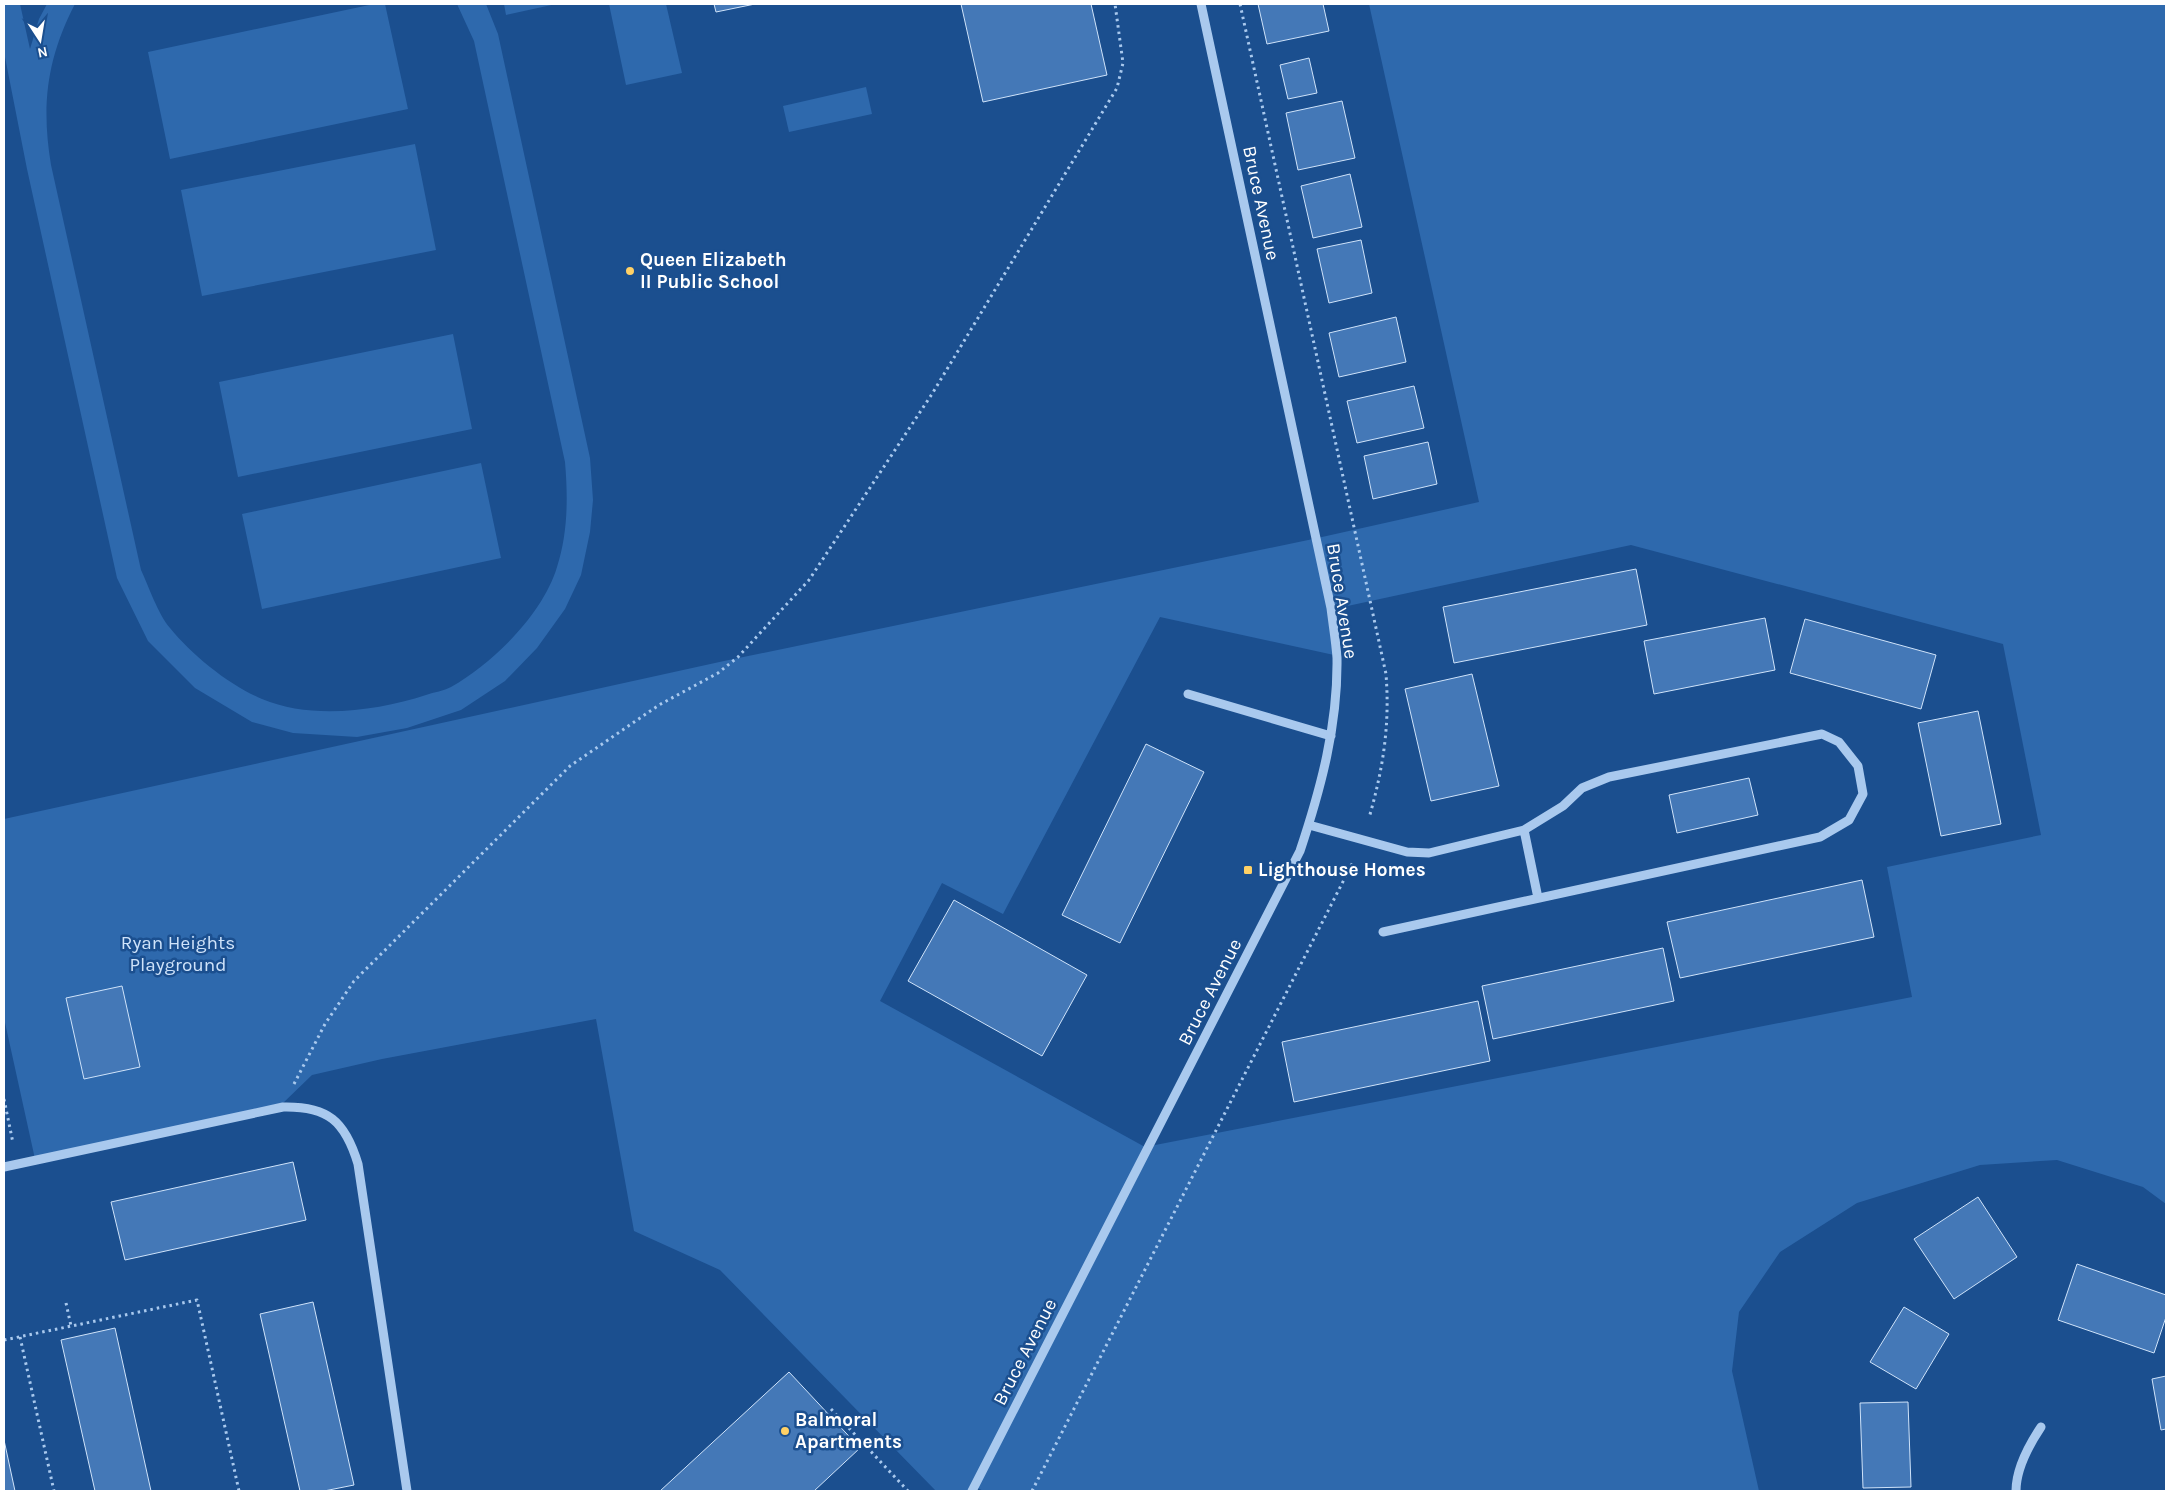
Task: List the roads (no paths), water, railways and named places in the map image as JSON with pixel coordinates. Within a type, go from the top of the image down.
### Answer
[{"type":"street","name":"Bruce Avenue","points":[[972,1491],[1300,851],[1328,761],[1335,708],[1337,657],[1331,608],[1201,4]]},
{"type":"street","points":[[1188,694],[1331,736]]},
{"type":"street","points":[[1309,825],[1407,852],[1429,853],[1524,830],[1563,806],[1582,788],[1609,777],[1822,734],[1839,742],[1858,766],[1863,794],[1849,820],[1820,837],[1383,932]]},
{"type":"street","points":[[1524,830],[1538,898]]},
{"type":"street","points":[[4,1167],[283,1107],[305,1106],[324,1113],[338,1124],[351,1142],[358,1164],[407,1491]]},
{"type":"street","points":[[2016,1491],[2016,1482],[2028,1450],[2041,1427]]},
{"type":"place","name":"Queen Elizabeth II Public School","points":[[630,271]]},
{"type":"place","name":"Lighthouse Homes","points":[[1248,870]]},
{"type":"place","name":"Balmoral Apartments","points":[[785,1431]]},
{"type":"park label","name":"Ryan Heights Playground","points":[[178,954]]}]
